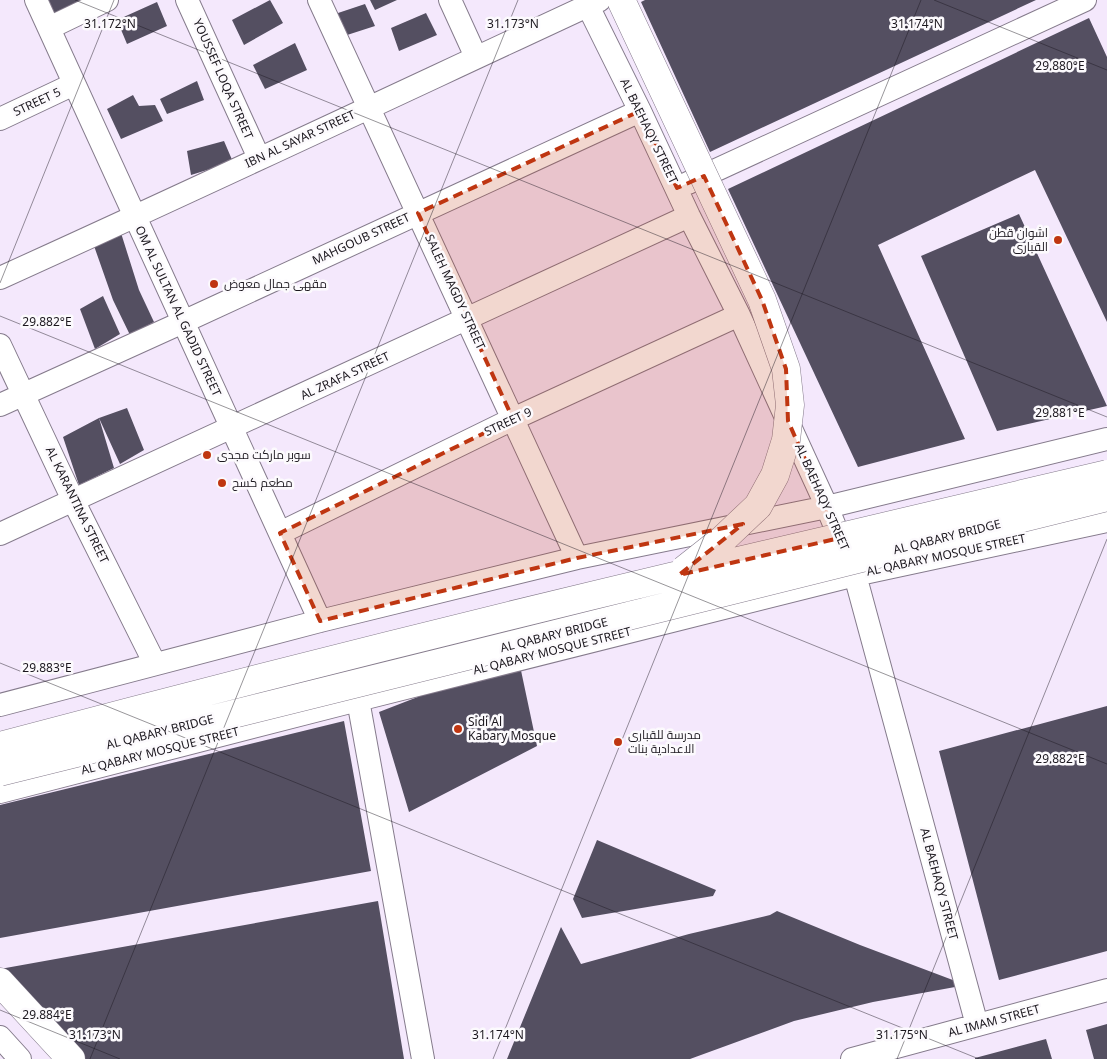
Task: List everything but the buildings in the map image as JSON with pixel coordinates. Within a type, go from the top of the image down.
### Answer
[{"type":"main road","points":[[621,0],[762,300],[786,369],[790,405],[786,440],[775,475],[758,506],[722,540],[679,574]]},
{"type":"main road","name":"AL QABARY BRIDGE","points":[[0,746],[299,667],[679,574],[980,506],[1107,474]]},
{"type":"main road","name":"AL QABARY BRIDGE","points":[[0,772],[1107,497]]},
{"type":"main road","points":[[0,982],[71,1059]]},
{"type":"street","name":"OM AL SULTAN AL GADID STREET","points":[[36,0],[320,621]]},
{"type":"street","points":[[49,28],[107,0]]},
{"type":"street","name":"YOUSSEF LOQA STREET","points":[[187,0],[259,158]]},
{"type":"street","name":"SALEH MAGDY STREET","points":[[319,0],[577,558]]},
{"type":"street","points":[[450,0],[476,57]]},
{"type":"street","points":[[677,188],[1085,0]]},
{"type":"street","name":"IBN AL SAYAR STREET","points":[[0,278],[135,217],[591,2]]},
{"type":"street","name":"AL BAEHAQY STREET","points":[[591,2],[689,216],[739,316],[827,507],[855,575],[977,1025]]},
{"type":"street","name":"STREET 5","points":[[0,119],[74,84]]},
{"type":"street","name":"MAHGOUB STREET","points":[[0,405],[640,111]]},
{"type":"street","name":"AL ZRAFA STREET","points":[[0,534],[689,216]]},
{"type":"street","name":"STREET 9","points":[[280,533],[513,419],[739,316]]},
{"type":"street","name":"AL KARANTINA STREET","points":[[0,345],[73,500],[155,664]]},
{"type":"street","points":[[0,704],[320,621],[577,558],[827,507],[1107,439]]},
{"type":"street","name":"AL QABARY MOSQUE STREET","points":[[0,792],[855,575],[1107,521]]},
{"type":"street","points":[[358,700],[423,1059]]},
{"type":"street","name":"AL IMAM STREET","points":[[852,1059],[897,1054],[977,1025],[1107,990]]},
{"type":"street","points":[[0,1037],[20,1059]]},
{"type":"highlighted area","points":[[640,111],[677,188],[704,176],[762,300],[786,369],[788,421],[840,538],[679,575],[743,524],[577,558],[320,621],[280,533],[513,419],[418,213]]},
{"type":"place","name":"اشوان قطن القبارى","points":[[1058,240]]},
{"type":"place","name":"مقهى جمال معوض","points":[[214,284]]},
{"type":"place","name":"سوبر ماركت مجدى","points":[[207,455]]},
{"type":"place","name":"مطعم كسح","points":[[222,483]]},
{"type":"place","name":"Sidi Al Kabary Mosque","points":[[458,729]]},
{"type":"place","name":"مدرسة للقبارى الاعدادية بنات","points":[[618,742]]}]
